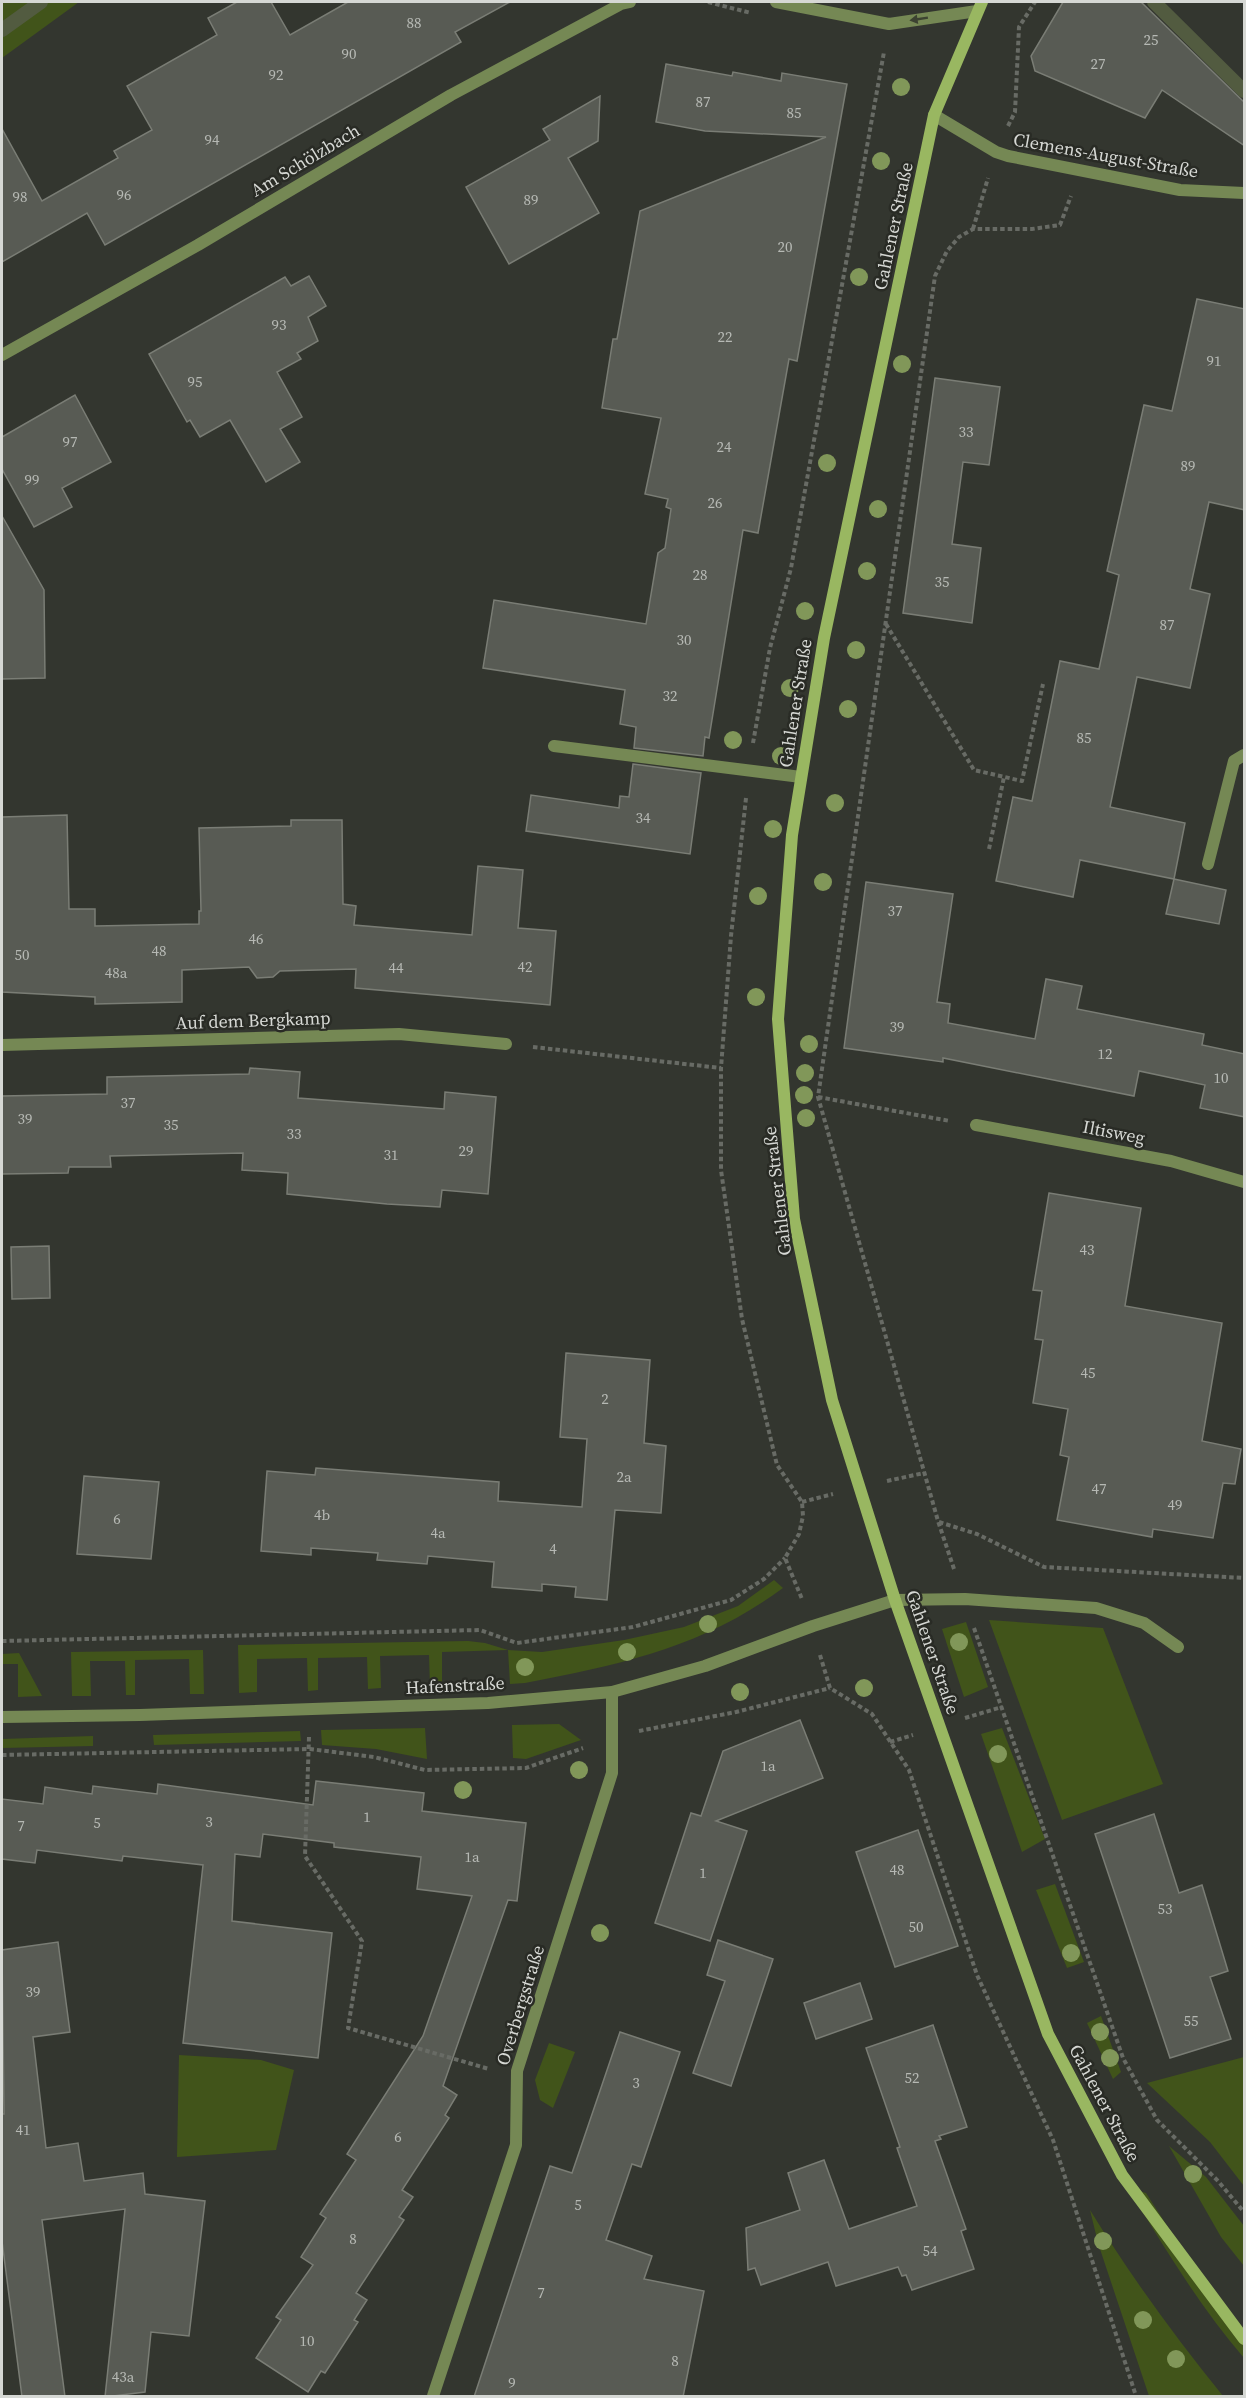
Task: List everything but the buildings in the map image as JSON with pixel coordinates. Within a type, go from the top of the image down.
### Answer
[{"type":"main road","name":"Gahlener Straße","points":[[979,6],[934,116],[824,638],[792,835],[778,1019],[794,1219],[832,1400],[895,1600],[1048,2034],[1122,2175],[1245,2339]]},
{"type":"street","name":"Am Schölzbach","points":[[2,355],[198,245],[451,95],[621,4],[630,2]]},
{"type":"street","points":[[776,2],[889,24],[979,6]]},
{"type":"street","name":"Clemens-August-Straße","points":[[934,116],[996,152],[1180,190],[1245,193]]},
{"type":"street","points":[[554,746],[801,777]]},
{"type":"street","points":[[1208,864],[1234,761],[1245,755]]},
{"type":"street","name":"Auf dem Bergkamp","points":[[2,1045],[399,1035],[506,1044]]},
{"type":"street","name":"Iltisweg","points":[[976,1125],[1171,1161],[1245,1182]]},
{"type":"street","name":"Hafenstraße","points":[[2,1717],[488,1703],[612,1692],[705,1666],[813,1626],[895,1600],[964,1599],[1096,1608],[1144,1623],[1178,1647]]},
{"type":"street","name":"Overbergstraße","points":[[433,2397],[516,2145],[517,2071],[612,1773],[614,1737],[612,1692]]},
{"type":"path","points":[[973,229],[996,152],[1015,112],[1019,27],[1035,2]]},
{"type":"path","points":[[2,1641],[480,1630],[517,1643],[564,1639],[633,1628],[731,1600],[764,1579],[785,1558],[799,1533],[803,1516],[802,1502],[777,1465],[742,1319],[721,1170],[721,1068],[731,936],[756,716],[790,568],[889,24]]},
{"type":"path","points":[[1086,172],[1067,202],[1060,225],[1032,229],[973,229],[959,237],[947,251],[935,276],[818,1097],[938,1521],[1123,2058],[1156,2120],[1218,2181],[1245,2212]]},
{"type":"path","points":[[886,623],[974,770],[1022,781],[1043,684]]},
{"type":"path","points":[[989,849],[1004,777]]},
{"type":"path","points":[[506,1044],[721,1068]]},
{"type":"path","points":[[818,1097],[976,1125]]},
{"type":"path","points":[[938,1521],[977,1534],[1044,1568],[1245,1578]]},
{"type":"path","points":[[785,1558],[813,1626],[830,1688],[872,1714],[909,1770],[977,1975],[1053,2140],[1136,2397]]},
{"type":"path","points":[[2,1755],[307,1749],[374,1757],[425,1770],[526,1768],[614,1737],[736,1712],[830,1688]]},
{"type":"path","points":[[312,1709],[307,1749],[305,1856],[362,1941],[348,2028],[495,2071],[517,2071]]},
{"type":"green space","points":[[2,2],[79,2],[2,58]]},
{"type":"green space","points":[[774,1580],[783,1588],[753,1609],[691,1639],[660,1651],[595,1669],[510,1684],[508,1650],[542,1652],[624,1640],[684,1627],[738,1606]]},
{"type":"green space","points":[[989,1620],[1103,1628],[1163,1784],[1062,1820]]},
{"type":"green space","points":[[966,1622],[988,1687],[964,1697],[942,1629]]},
{"type":"green space","points":[[468,1641],[508,1650],[442,1652],[442,1686],[430,1687],[429,1655],[380,1656],[381,1688],[368,1689],[367,1657],[318,1658],[318,1690],[308,1691],[307,1658],[257,1659],[257,1692],[239,1693],[238,1645]]},
{"type":"green space","points":[[203,1650],[204,1694],[190,1694],[189,1659],[135,1660],[135,1695],[126,1695],[125,1661],[90,1661],[91,1696],[72,1696],[71,1652]]},
{"type":"green space","points":[[19,1653],[42,1696],[18,1697],[18,1664],[2,1664],[2,1654]]},
{"type":"green space","points":[[559,1724],[581,1740],[526,1759],[513,1758],[512,1725]]},
{"type":"green space","points":[[425,1728],[427,1759],[376,1749],[322,1745],[321,1730]]},
{"type":"green space","points":[[1002,1728],[1045,1839],[1022,1852],[981,1734]]},
{"type":"green space","points":[[300,1731],[301,1741],[154,1745],[153,1735]]},
{"type":"green space","points":[[93,1736],[93,1746],[2,1748],[2,1739]]},
{"type":"green space","points":[[1055,1884],[1084,1962],[1067,1968],[1036,1890]]},
{"type":"green space","points":[[1101,2016],[1121,2072],[1113,2079],[1087,2023]]},
{"type":"green space","points":[[549,2043],[575,2052],[553,2108],[540,2100],[535,2080]]},
{"type":"green space","points":[[179,2055],[261,2060],[294,2070],[276,2150],[177,2157]]},
{"type":"green space","points":[[1244,2057],[1244,2186],[1210,2142],[1147,2083]]},
{"type":"green space","points":[[1169,2146],[1206,2177],[1244,2226],[1244,2266],[1221,2237]]},
{"type":"green space","points":[[1139,2191],[1146,2193],[1196,2271],[1244,2333],[1244,2358],[1199,2300],[1159,2238],[1133,2196]]},
{"type":"green space","points":[[1090,2210],[1153,2305],[1223,2396],[1149,2396],[1098,2243]]},
{"type":"waterway","points":[[2,30],[41,2]]},
{"type":"waterway","points":[[1154,2],[1244,91]]}]
